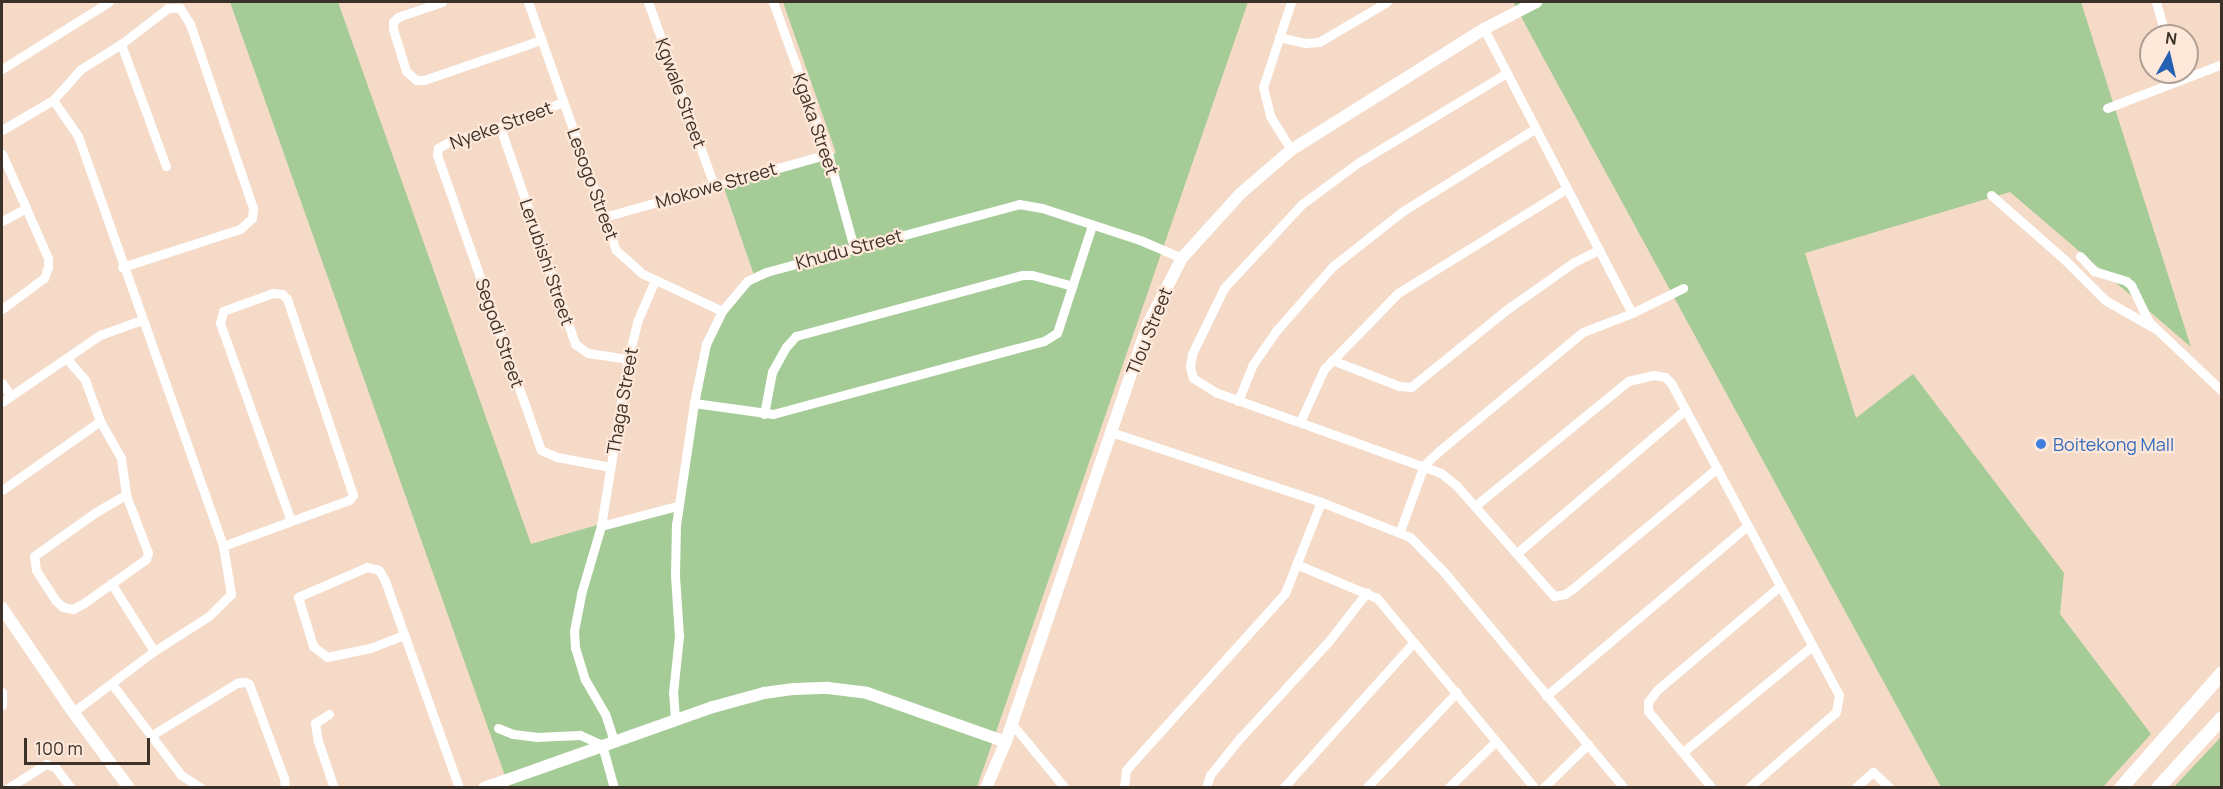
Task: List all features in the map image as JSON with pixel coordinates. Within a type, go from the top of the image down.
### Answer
[{"type":"main road","points":[[2121,788],[2222,673]]},
{"type":"main road","points":[[2158,788],[2222,718]]},
{"type":"street","points":[[2,69],[109,2]]},
{"type":"street","points":[[442,2],[394,20],[392,27],[406,71],[416,80],[430,79],[541,40]]},
{"type":"street","name":"Lesogo Street","points":[[528,2],[616,250],[622,258],[655,280],[722,311]]},
{"type":"street","name":"Kgwale Street","points":[[648,2],[714,185]]},
{"type":"street","name":"Kgaka Street","points":[[773,2],[828,154],[854,248]]},
{"type":"street","points":[[1291,2],[1263,87],[1270,116],[1291,150]]},
{"type":"street","points":[[1279,37],[1305,43],[1319,42],[1388,2]]},
{"type":"street","name":"Tlou Street","points":[[986,788],[1006,742],[1149,322],[1182,258],[1240,194],[1291,150],[1484,29],[1536,2]]},
{"type":"street","points":[[2156,2],[2162,24]]},
{"type":"street","points":[[2,130],[54,100],[81,69],[121,44],[168,8],[180,8],[190,24],[253,208],[251,222],[240,229],[122,267]]},
{"type":"street","points":[[1484,29],[1505,74],[1632,314]]},
{"type":"street","points":[[121,44],[166,166]]},
{"type":"street","points":[[2199,70],[2222,64]]},
{"type":"street","points":[[1505,74],[1359,162],[1317,192],[1287,219],[1228,282],[1195,346],[1190,367],[1194,378],[1204,387],[1238,401],[1424,465],[1441,473],[1456,485],[1475,506],[1551,595],[1565,594],[1717,468]]},
{"type":"street","points":[[2107,108],[2161,84]]},
{"type":"street","points":[[54,100],[78,136],[122,267],[223,546],[231,594],[210,616],[154,651],[73,712]]},
{"type":"street","name":"Nyeke Street","points":[[438,148],[501,127],[564,102]]},
{"type":"street","name":"Lerubishi Street","points":[[501,127],[575,344],[588,353],[628,359]]},
{"type":"street","points":[[1238,401],[1254,364],[1275,332],[1333,266],[1403,211],[1534,129]]},
{"type":"street","name":"Segodi Street","points":[[438,148],[440,164],[539,447],[550,455],[610,467]]},
{"type":"street","points":[[2,154],[48,258],[47,274],[2,309]]},
{"type":"street","name":"Mokowe Street","points":[[604,217],[828,154]]},
{"type":"street","points":[[1300,422],[1317,381],[1332,360],[1410,284],[1566,189]]},
{"type":"street","points":[[1990,195],[2105,300],[2134,319],[2154,328],[2222,391]]},
{"type":"street","name":"Khudu Street","points":[[675,719],[674,693],[679,636],[675,574],[677,506],[706,344],[722,311],[736,292],[753,277],[1019,204],[1042,208],[1140,240],[1182,258]]},
{"type":"street","points":[[2,221],[26,208]]},
{"type":"street","points":[[694,403],[764,414],[815,404],[1044,341],[1057,333],[1092,225]]},
{"type":"street","points":[[1332,360],[1399,386],[1413,387],[1506,310],[1574,262],[1599,250]]},
{"type":"street","points":[[2080,256],[2094,271],[2126,281],[2131,285],[2154,328]]},
{"type":"street","points":[[2089,284],[2101,273]]},
{"type":"street","points":[[764,414],[772,372],[786,347],[796,336],[1022,275],[1032,275],[1073,286]]},
{"type":"street","name":"Thaga Street","points":[[608,743],[605,714],[585,680],[574,638],[581,594],[601,526],[628,359],[637,322],[655,280]]},
{"type":"street","points":[[1400,531],[1424,465],[1583,332],[1632,314],[1683,288]]},
{"type":"street","points":[[223,546],[290,519],[349,500],[353,495],[287,299],[282,294],[273,293],[223,311],[220,323],[290,519]]},
{"type":"street","points":[[2,402],[100,335],[142,320]]},
{"type":"street","points":[[67,359],[85,380],[100,422],[122,458],[126,495],[146,543],[147,556],[146,559],[76,608],[66,608],[56,601],[36,570],[33,558],[96,512],[126,495]]},
{"type":"street","points":[[1475,506],[1628,381],[1654,375],[1665,377],[1671,383],[1839,695],[1838,707],[1748,788]]},
{"type":"street","points":[[2,382],[10,396]]},
{"type":"street","points":[[1516,553],[1685,410]]},
{"type":"street","points":[[2,490],[100,422]]},
{"type":"street","points":[[1112,432],[1321,502],[1400,531],[1418,543],[1624,788]]},
{"type":"street","points":[[1124,788],[1126,770],[1285,593],[1321,502]]},
{"type":"street","points":[[601,526],[677,506]]},
{"type":"street","points":[[1546,696],[1747,526]]},
{"type":"street","points":[[1296,564],[1367,592],[1385,606],[1535,788]]},
{"type":"street","points":[[404,635],[369,648],[327,657],[313,646],[298,597],[367,567],[379,570],[385,581],[459,788]]},
{"type":"street","points":[[111,583],[154,651]]},
{"type":"street","points":[[1712,788],[1648,711],[1649,699],[1779,587]]},
{"type":"street","points":[[1206,788],[1210,774],[1328,642],[1367,592]]},
{"type":"street","points":[[2,608],[73,712],[129,788]]},
{"type":"street","points":[[1283,788],[1414,642]]},
{"type":"street","points":[[1683,752],[1812,646]]},
{"type":"street","points":[[152,735],[237,683],[245,682],[249,684],[284,778],[285,788]]},
{"type":"street","points":[[112,684],[181,775],[201,788]]},
{"type":"street","points":[[484,788],[675,719],[764,693],[828,688],[867,693],[1006,742]]},
{"type":"street","points":[[2,692],[2,705]]},
{"type":"street","points":[[1366,788],[1457,692]]},
{"type":"street","points":[[329,714],[315,723],[318,741],[334,788]]},
{"type":"street","points":[[1012,724],[1065,788]]},
{"type":"street","points":[[498,728],[513,735],[536,737],[580,735],[608,743]]},
{"type":"street","points":[[1448,788],[1496,741]]},
{"type":"street","points":[[608,743],[614,788]]},
{"type":"street","points":[[1543,788],[1588,744]]},
{"type":"street","points":[[8,788],[46,764],[55,767],[71,788]]},
{"type":"street","points":[[1855,788],[1873,772],[1890,788]]},
{"type":"green space","points":[[230,2],[338,2],[531,544],[681,501],[703,359],[720,312],[755,278],[724,188],[836,153],[783,2],[1248,2],[977,787],[509,787]]},
{"type":"green space","points":[[1513,2],[2081,2],[2191,347],[2010,192],[1805,253],[1856,418],[1913,374],[2064,573],[2060,614],[2151,734],[2103,787],[1941,787]]},
{"type":"green space","points":[[2221,737],[2221,787],[2174,787]]},
{"type":"place","name":"Boitekong Mall","points":[[2041,444]]}]
